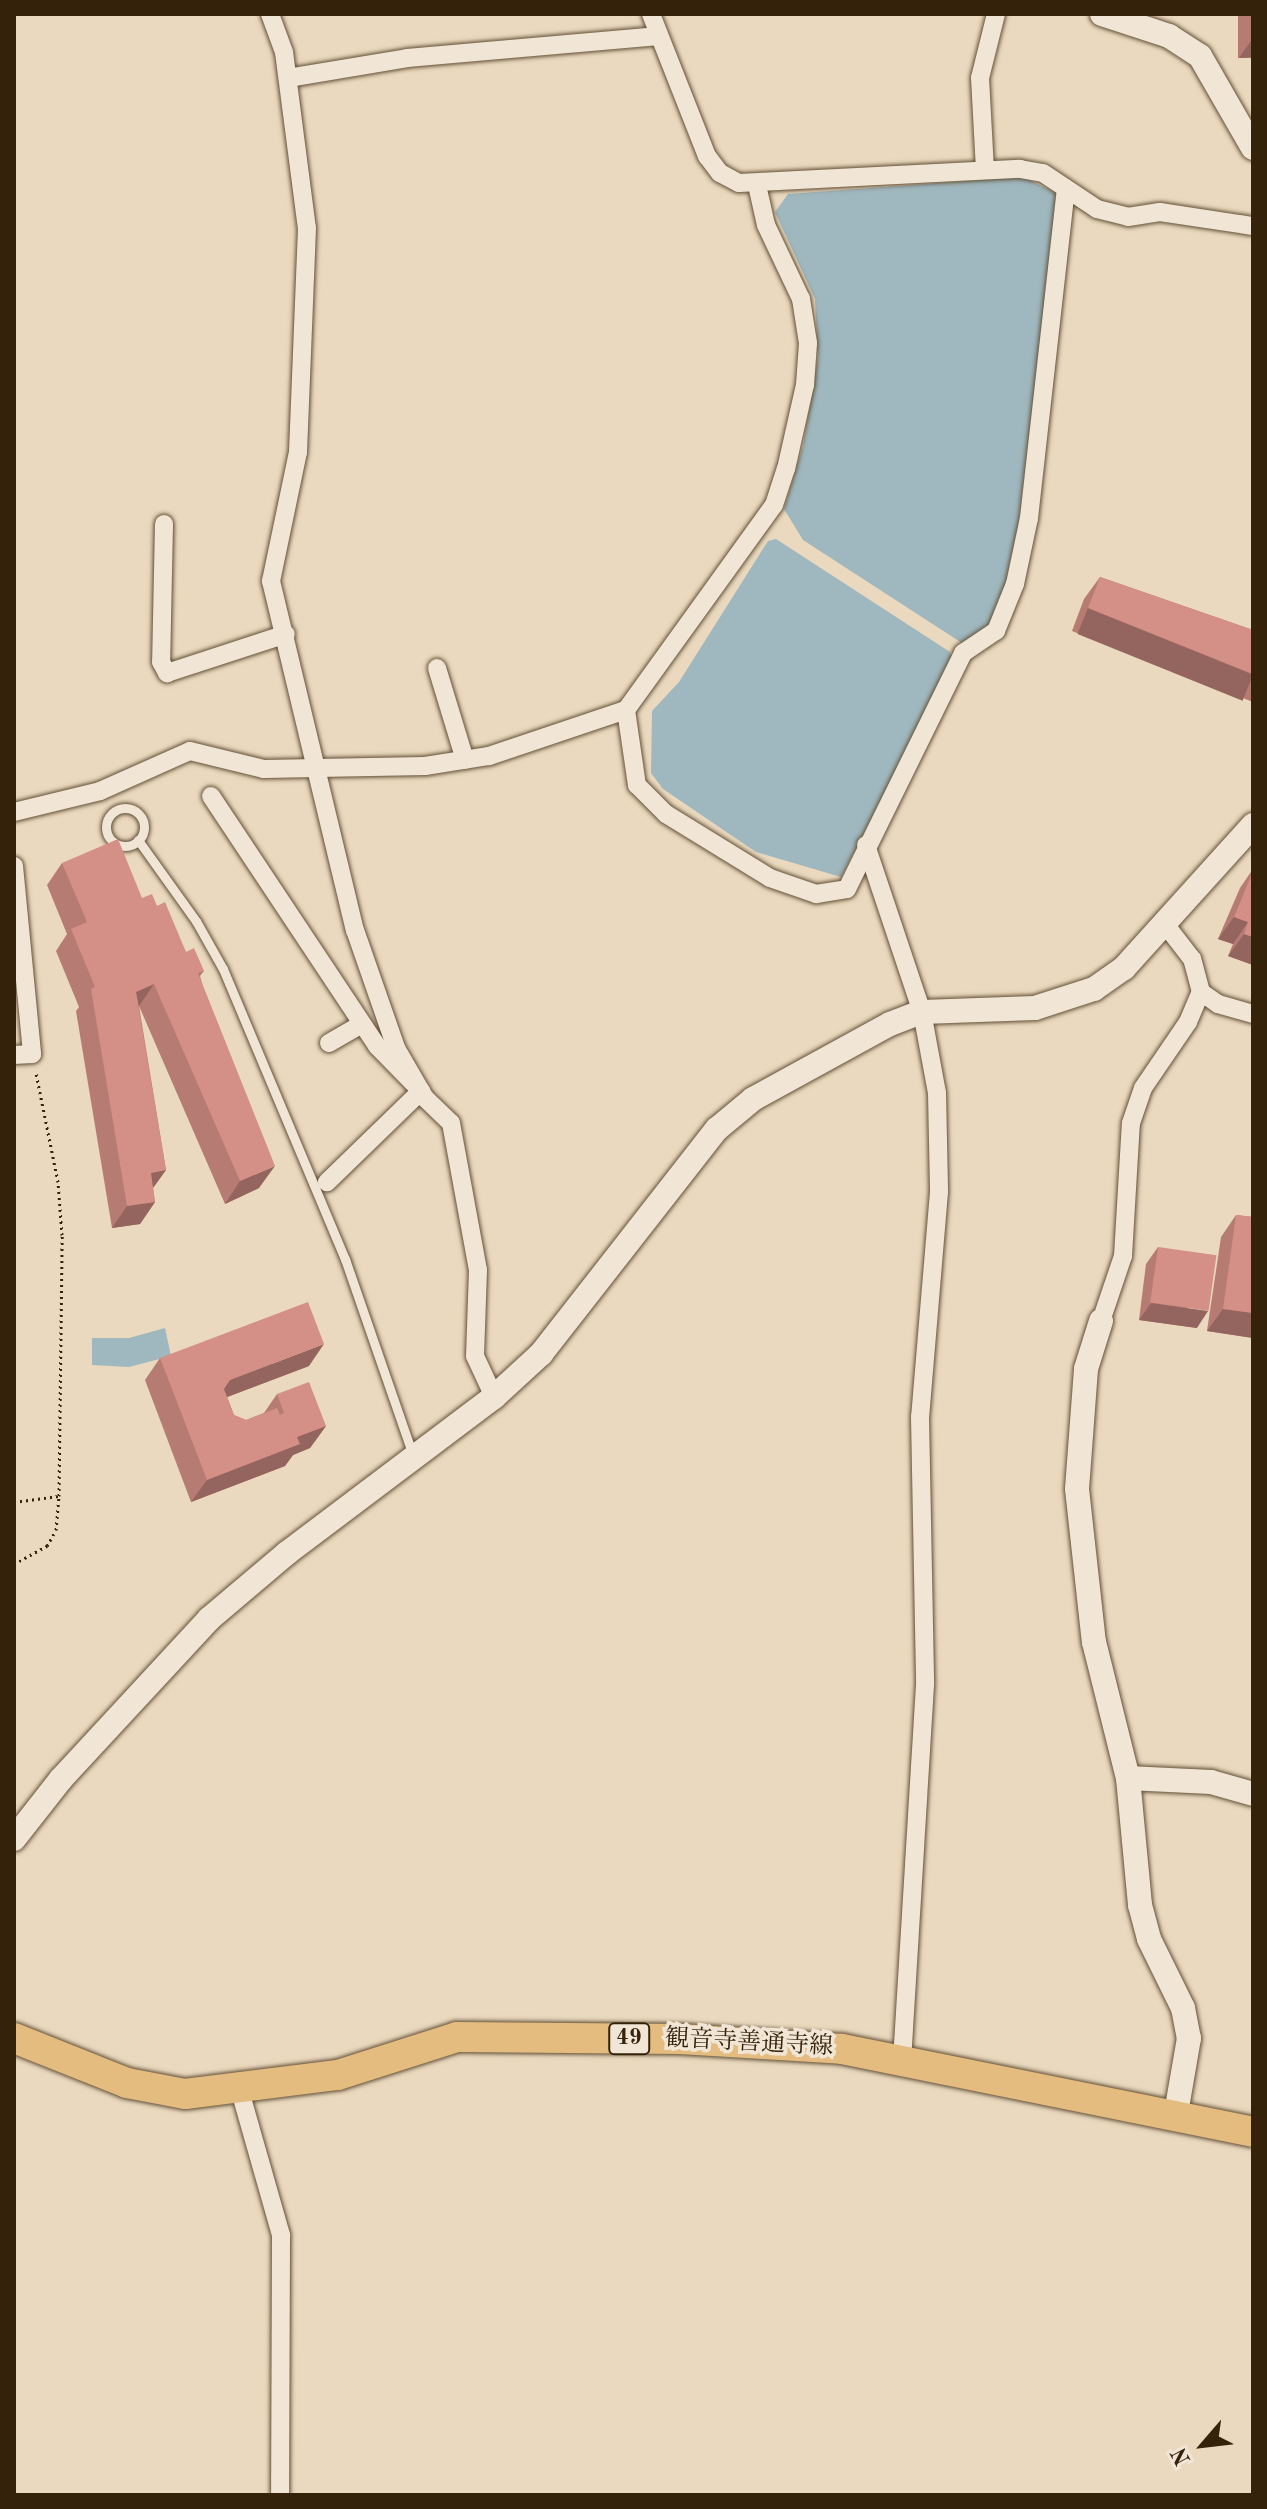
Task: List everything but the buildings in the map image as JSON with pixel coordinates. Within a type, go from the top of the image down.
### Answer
[{"type":"main road","name":"観音寺善通寺線","points":[[14,2038],[127,2083],[185,2094],[240,2091],[338,2075],[457,2037],[680,2039],[842,2049],[1176,2113],[1253,2132]]},
{"type":"street","points":[[270,14],[288,78],[307,228],[298,452],[271,581],[355,930],[396,1048],[421,1091]]},
{"type":"street","points":[[651,14],[707,156],[720,173],[739,183],[757,185],[985,170],[1043,173],[1097,209],[1128,217],[1160,212],[1253,226]]},
{"type":"street","points":[[985,170],[980,78],[996,14]]},
{"type":"street","points":[[1102,14],[1169,36],[1200,56],[1253,148]]},
{"type":"street","points":[[288,78],[407,58],[659,36]]},
{"type":"street","points":[[14,812],[100,791],[190,751],[264,769],[315,772],[465,760],[626,710],[774,505],[786,469],[805,385],[808,343],[801,299],[766,225],[757,185]]},
{"type":"street","points":[[626,710],[637,785],[666,814],[770,878],[816,894],[847,889],[963,653],[996,631],[1015,584],[1029,518],[1066,190]]},
{"type":"street","points":[[164,524],[161,662],[167,673],[286,634]]},
{"type":"street","points":[[437,668],[465,760]]},
{"type":"street","points":[[211,796],[362,1024],[451,1123],[478,1270],[475,1356],[494,1397]]},
{"type":"street","points":[[14,1839],[61,1779],[209,1619],[494,1397],[541,1354],[717,1129],[753,1099],[859,1038],[922,1012],[1035,1008],[1066,1000],[1124,968],[1253,825]]},
{"type":"street","points":[[866,845],[922,1012],[937,1093],[939,1192],[920,1417],[925,1685],[902,2059]]},
{"type":"street","points":[[14,866],[23,1054]]},
{"type":"street","points":[[1165,924],[1192,959],[1201,992],[1218,1004],[1253,1014]]},
{"type":"street","points":[[1176,2113],[1189,2038],[1183,2008],[1149,1939],[1140,1905],[1128,1778],[1094,1642],[1077,1489],[1086,1369],[1123,1256],[1131,1123],[1143,1088],[1201,992]]},
{"type":"street","points":[[329,1043],[362,1024]]},
{"type":"street","points":[[327,1182],[421,1091]]},
{"type":"street","points":[[1128,1778],[1211,1782],[1253,1794]]},
{"type":"street","points":[[240,2091],[281,2235],[280,2495]]},
{"type":"lane","points":[[138,840],[115,843],[106,828],[109,817],[118,809],[137,812],[143,822],[138,840],[223,969],[345,1259],[399,1401],[414,1458]]},
{"type":"path","points":[[14,1564],[47,1546],[56,1530],[59,1496],[62,1235],[58,1182],[23,1054]]},
{"type":"path","points":[[14,1502],[59,1496]]},
{"type":"water","points":[[1023,177],[1058,194],[1017,536],[1003,596],[988,626],[965,645],[803,540],[784,509],[803,446],[818,357],[815,299],[775,212],[788,194]]},
{"type":"water","points":[[776,539],[950,652],[954,662],[841,877],[756,852],[663,789],[651,773],[652,711],[679,682],[768,541]]},
{"type":"water","points":[[165,1328],[171,1356],[129,1367],[92,1365],[92,1338],[129,1338]]}]
